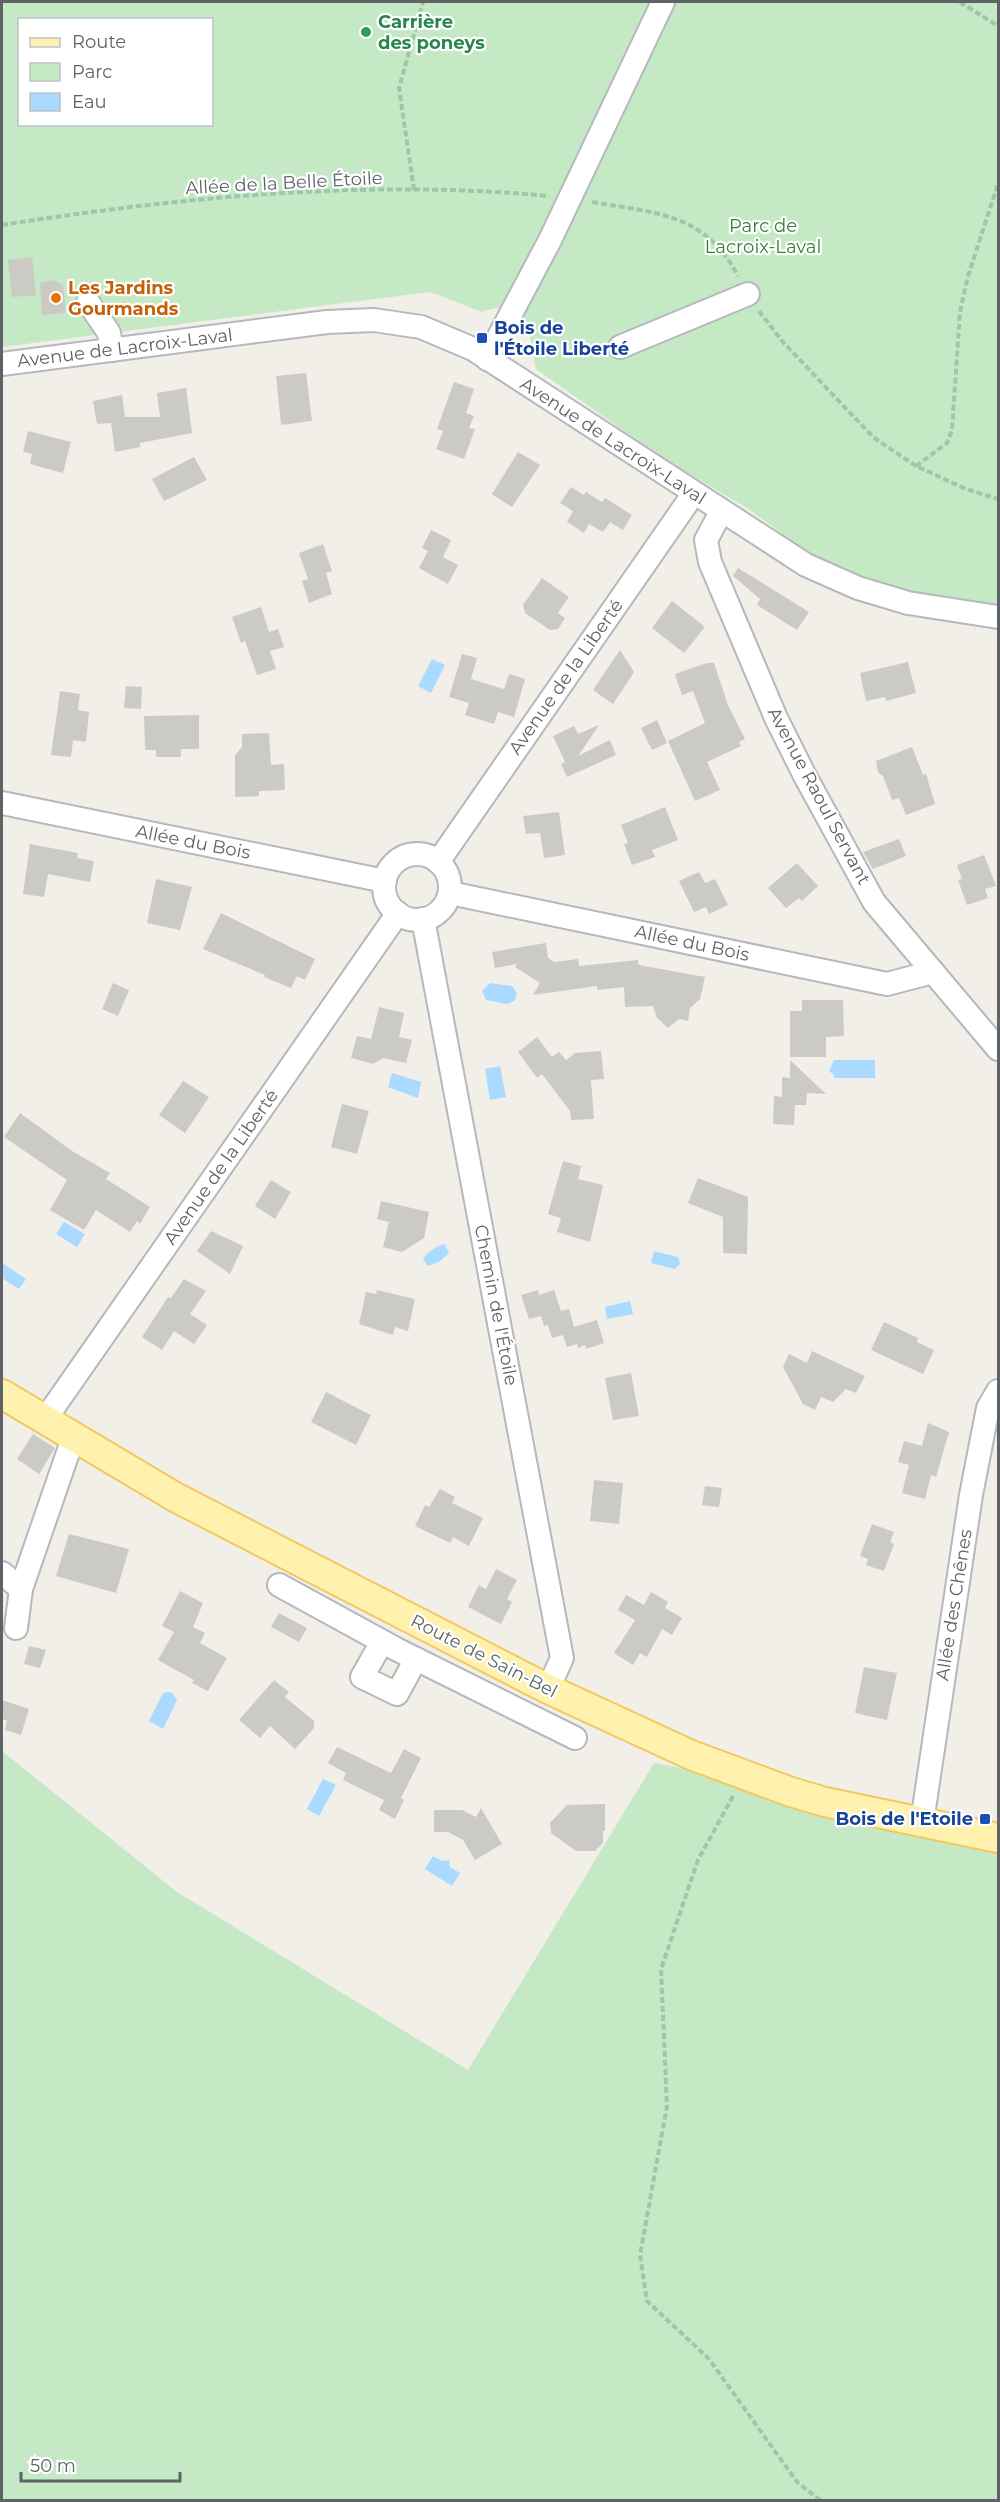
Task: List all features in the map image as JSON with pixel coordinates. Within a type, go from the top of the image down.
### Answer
[{"type":"main road","name":"Route de Sain-Bel","points":[[2,1394],[175,1497],[548,1689],[691,1755],[791,1792],[999,1838]]},
{"type":"street","points":[[487,359],[550,240],[663,2]]},
{"type":"street","points":[[620,347],[748,294]]},
{"type":"street","points":[[88,302],[109,333],[112,350]]},
{"type":"street","name":"Avenue de Lacroix-Laval","points":[[2,364],[327,322],[374,320],[421,327],[473,349],[806,565],[858,588],[908,603],[999,617]]},
{"type":"street","name":"Avenue de la Liberté","points":[[438,862],[694,493]]},
{"type":"street","name":"Avenue Raoul Servant","points":[[722,512],[706,540],[710,562],[776,717],[805,776],[874,902],[999,1049]]},
{"type":"street","name":"Allée du Bois","points":[[2,803],[385,881]]},
{"type":"street","points":[[417,854],[428,856],[438,862],[448,876],[450,893],[441,910],[423,919],[410,919],[398,913],[387,899],[385,881],[389,870],[406,856],[417,854]]},
{"type":"street","name":"Allée du Bois","points":[[450,893],[888,984],[933,972]]},
{"type":"street","name":"Avenue de la Liberté","points":[[44,1421],[398,913]]},
{"type":"street","name":"Chemin de l'Étoile","points":[[423,919],[562,1658],[548,1689]]},
{"type":"street","name":"Allée des Chênes","points":[[922,1822],[971,1495],[988,1408],[999,1391]]},
{"type":"street","points":[[16,1628],[21,1589],[73,1438]]},
{"type":"street","points":[[2,1573],[21,1589]]},
{"type":"street","points":[[279,1585],[398,1650],[575,1738]]},
{"type":"street","points":[[398,1650],[413,1620]]},
{"type":"path","points":[[414,190],[399,88],[423,2]]},
{"type":"path","points":[[960,2],[999,26]]},
{"type":"path","points":[[916,466],[947,444],[952,430],[960,312],[968,276],[999,184]]},
{"type":"path","name":"Allée de la Belle Étoile","points":[[2,225],[84,212],[205,198],[414,190],[491,190],[570,198],[636,209],[685,222],[709,236],[730,261],[748,294],[782,341],[873,437],[916,466],[966,489],[999,499]]},
{"type":"path","points":[[738,1787],[698,1860],[661,1969],[667,2106],[640,2255],[647,2301],[709,2359],[797,2482],[820,2500]]},
{"type":"green space","name":"Parc de Lacroix-Laval","points":[[2,2],[998,2],[998,606],[900,594],[829,568],[747,508],[661,457],[536,369],[529,332],[518,314],[509,309],[498,308],[482,312],[430,292],[2,347]]},
{"type":"green space","points":[[2,1751],[177,1892],[468,2070],[654,1763],[998,1827],[998,2500],[2,2500]]},
{"type":"water","points":[[432,659],[445,665],[431,693],[418,686]]},
{"type":"water","points":[[490,983],[512,986],[517,994],[514,1001],[507,1004],[486,1000],[482,991]]},
{"type":"water","points":[[834,1060],[875,1060],[875,1078],[834,1078],[829,1071]]},
{"type":"water","points":[[500,1066],[506,1097],[490,1100],[485,1069]]},
{"type":"water","points":[[392,1073],[421,1082],[418,1098],[388,1087]]},
{"type":"water","points":[[64,1222],[85,1234],[77,1247],[56,1234]]},
{"type":"water","points":[[445,1244],[449,1253],[439,1262],[428,1266],[423,1259],[433,1249]]},
{"type":"water","points":[[654,1251],[678,1257],[680,1264],[675,1269],[651,1263]]},
{"type":"water","points":[[2,1263],[26,1279],[19,1289],[2,1278]]},
{"type":"water","points":[[630,1301],[633,1314],[607,1319],[605,1307]]},
{"type":"water","points":[[169,1692],[177,1700],[163,1729],[149,1721],[163,1693]]},
{"type":"water","points":[[323,1779],[336,1785],[319,1816],[307,1809]]},
{"type":"water","points":[[433,1856],[442,1861],[449,1860],[450,1867],[460,1873],[452,1886],[425,1869]]},
{"type":"building","points":[[32,257],[36,295],[12,297],[8,260]]},
{"type":"building","points":[[53,280],[63,285],[66,313],[42,315],[40,283]]},
{"type":"building","points":[[306,373],[312,421],[281,425],[276,376]]},
{"type":"building","points":[[454,382],[474,389],[466,413],[474,416],[469,428],[475,429],[464,459],[436,449],[443,431],[437,429]]},
{"type":"building","points":[[186,388],[192,433],[140,443],[140,447],[115,452],[111,423],[97,424],[93,401],[122,395],[125,417],[160,417],[157,393]]},
{"type":"building","points":[[28,431],[71,442],[63,473],[30,464],[32,454],[23,452]]},
{"type":"building","points":[[518,452],[540,465],[512,507],[492,494]]},
{"type":"building","points":[[194,457],[207,480],[164,501],[152,479]]},
{"type":"building","points":[[571,487],[584,495],[586,492],[602,502],[605,498],[632,515],[623,530],[610,522],[603,532],[589,524],[584,533],[567,522],[573,511],[560,503]]},
{"type":"building","points":[[431,530],[451,540],[443,557],[458,565],[448,584],[419,568],[428,551],[422,548]]},
{"type":"building","points":[[323,544],[332,571],[326,573],[332,594],[309,603],[302,581],[308,579],[299,553]]},
{"type":"building","points":[[738,568],[809,612],[797,630],[757,605],[760,599],[733,576]]},
{"type":"building","points":[[542,578],[569,597],[558,613],[565,618],[558,629],[550,630],[525,613],[523,605]]},
{"type":"building","points":[[672,601],[705,627],[684,653],[652,628]]},
{"type":"building","points":[[261,607],[269,632],[278,629],[284,647],[270,651],[276,669],[257,675],[245,641],[241,643],[232,617]]},
{"type":"building","points":[[620,650],[634,672],[613,704],[593,690]]},
{"type":"building","points":[[462,654],[477,658],[471,679],[504,689],[509,674],[525,679],[514,717],[498,712],[494,724],[465,715],[469,703],[449,697]]},
{"type":"building","points":[[908,662],[916,693],[886,701],[885,697],[866,701],[860,673]]},
{"type":"building","points":[[707,663],[714,663],[728,705],[745,739],[739,742],[741,746],[707,762],[720,790],[695,801],[668,741],[705,723],[693,691],[682,695],[675,674]]},
{"type":"building","points":[[126,686],[142,687],[141,709],[124,708]]},
{"type":"building","points":[[60,691],[80,694],[78,710],[89,712],[86,742],[73,740],[71,757],[51,755]]},
{"type":"building","points":[[199,715],[199,749],[181,749],[181,757],[156,757],[156,750],[145,750],[144,716]]},
{"type":"building","points":[[657,720],[667,743],[652,750],[641,728]]},
{"type":"building","points":[[599,725],[578,756],[610,740],[616,755],[567,777],[561,764],[565,762],[553,736],[574,726],[578,734]]},
{"type":"building","points":[[269,733],[271,765],[284,764],[285,790],[259,791],[259,796],[235,797],[235,755],[242,747],[242,734]]},
{"type":"building","points":[[912,747],[923,775],[926,774],[935,804],[906,815],[899,798],[892,800],[883,776],[878,772],[876,761]]},
{"type":"building","points":[[665,807],[678,840],[652,850],[655,857],[632,865],[624,844],[628,843],[621,825]]},
{"type":"building","points":[[559,812],[565,855],[544,858],[540,833],[526,834],[523,816]]},
{"type":"building","points":[[899,839],[906,856],[873,869],[863,852]]},
{"type":"building","points":[[30,844],[78,853],[77,858],[94,861],[90,882],[48,874],[44,897],[23,894]]},
{"type":"building","points":[[984,855],[996,886],[985,889],[988,898],[967,905],[958,880],[962,879],[957,865]]},
{"type":"building","points":[[797,863],[818,886],[802,901],[799,898],[786,908],[768,888]]},
{"type":"building","points":[[699,872],[705,883],[715,879],[728,905],[709,914],[706,907],[694,912],[679,881]]},
{"type":"building","points":[[156,879],[192,887],[180,930],[147,923]]},
{"type":"building","points":[[221,913],[315,959],[305,980],[297,976],[291,988],[203,949]]},
{"type":"building","points":[[546,943],[548,958],[554,962],[578,959],[579,966],[638,960],[639,965],[705,977],[700,999],[690,1008],[688,1021],[679,1019],[668,1028],[657,1018],[653,1006],[625,1007],[624,987],[597,990],[597,986],[533,995],[540,983],[515,967],[517,964],[495,968],[492,952]]},
{"type":"building","points":[[113,983],[129,990],[118,1016],[102,1009]]},
{"type":"building","points":[[802,1000],[843,1000],[844,1036],[826,1037],[826,1057],[790,1057],[790,1011],[802,1011]]},
{"type":"building","points":[[379,1007],[404,1013],[399,1037],[412,1040],[406,1063],[383,1058],[373,1064],[351,1058],[357,1036],[371,1039]]},
{"type":"building","points":[[537,1037],[552,1057],[559,1052],[566,1060],[575,1053],[601,1051],[604,1079],[591,1080],[594,1119],[571,1120],[570,1111],[542,1074],[537,1078],[518,1052]]},
{"type":"building","points":[[790,1060],[826,1094],[807,1093],[806,1105],[795,1105],[794,1125],[773,1124],[774,1096],[782,1097],[782,1077],[790,1078]]},
{"type":"building","points":[[183,1081],[209,1097],[185,1133],[159,1115]]},
{"type":"building","points":[[342,1104],[369,1111],[357,1154],[331,1147]]},
{"type":"building","points":[[20,1113],[72,1151],[110,1173],[106,1179],[150,1207],[140,1224],[137,1221],[130,1232],[96,1210],[84,1230],[50,1210],[67,1180],[4,1137]]},
{"type":"building","points":[[563,1161],[581,1166],[578,1179],[603,1185],[590,1242],[557,1232],[561,1218],[548,1214]]},
{"type":"building","points":[[698,1178],[748,1197],[747,1254],[723,1253],[723,1217],[688,1203]]},
{"type":"building","points":[[271,1180],[291,1192],[275,1219],[255,1206]]},
{"type":"building","points":[[381,1201],[429,1212],[424,1238],[402,1252],[383,1247],[389,1222],[377,1219]]},
{"type":"building","points":[[211,1231],[243,1246],[230,1274],[197,1251]]},
{"type":"building","points":[[184,1279],[206,1291],[190,1314],[207,1325],[194,1344],[174,1331],[162,1350],[142,1337],[168,1297],[171,1298]]},
{"type":"building","points":[[377,1290],[415,1299],[408,1331],[395,1327],[393,1335],[359,1324],[366,1292],[376,1294]]},
{"type":"building","points":[[538,1290],[539,1295],[554,1290],[561,1311],[569,1309],[574,1327],[597,1320],[604,1343],[586,1349],[585,1345],[578,1348],[577,1344],[567,1347],[563,1335],[552,1338],[548,1325],[544,1326],[541,1316],[529,1319],[521,1295]]},
{"type":"building","points":[[884,1322],[918,1338],[917,1342],[934,1350],[923,1374],[871,1350]]},
{"type":"building","points":[[812,1351],[865,1376],[856,1393],[846,1389],[833,1402],[821,1397],[815,1410],[803,1404],[783,1367],[789,1354],[807,1363]]},
{"type":"building","points":[[631,1373],[639,1416],[613,1420],[605,1378]]},
{"type":"building","points":[[326,1392],[371,1415],[356,1445],[311,1422]]},
{"type":"building","points":[[928,1423],[949,1432],[936,1477],[931,1475],[925,1499],[902,1493],[909,1465],[898,1462],[904,1441],[922,1446]]},
{"type":"building","points":[[33,1434],[55,1448],[39,1474],[17,1459]]},
{"type":"building","points":[[594,1480],[623,1483],[619,1524],[590,1521]]},
{"type":"building","points":[[705,1486],[722,1488],[719,1507],[702,1505]]},
{"type":"building","points":[[440,1489],[455,1497],[452,1503],[483,1518],[469,1546],[453,1537],[450,1543],[415,1526],[425,1505],[429,1507]]},
{"type":"building","points":[[872,1524],[894,1532],[890,1542],[894,1544],[884,1571],[866,1565],[868,1559],[860,1556]]},
{"type":"building","points":[[69,1534],[129,1549],[116,1593],[56,1576]]},
{"type":"building","points":[[496,1569],[517,1580],[507,1599],[512,1602],[501,1624],[468,1607],[479,1585],[486,1589]]},
{"type":"building","points":[[180,1591],[203,1603],[193,1627],[205,1633],[200,1643],[227,1658],[208,1691],[192,1683],[194,1680],[158,1660],[174,1632],[162,1626]]},
{"type":"building","points":[[651,1592],[668,1602],[665,1608],[682,1618],[672,1635],[662,1629],[647,1657],[640,1653],[633,1665],[614,1653],[635,1620],[618,1610],[626,1595],[644,1605]]},
{"type":"building","points":[[279,1613],[307,1628],[299,1642],[271,1627]]},
{"type":"building","points":[[29,1646],[46,1650],[40,1668],[24,1664]]},
{"type":"building","points":[[864,1667],[897,1673],[887,1720],[855,1713]]},
{"type":"building","points":[[274,1680],[289,1692],[285,1697],[314,1721],[314,1728],[295,1749],[270,1726],[260,1738],[239,1720]]},
{"type":"building","points":[[2,1700],[29,1709],[21,1735],[5,1730],[7,1721],[2,1719]]},
{"type":"building","points":[[337,1747],[391,1773],[404,1749],[421,1758],[401,1798],[404,1800],[395,1819],[379,1810],[384,1800],[343,1780],[346,1773],[328,1763]]},
{"type":"building","points":[[605,1804],[603,1843],[595,1851],[576,1851],[551,1833],[550,1823],[567,1805]]},
{"type":"building","points":[[481,1808],[502,1844],[475,1860],[463,1840],[448,1832],[434,1832],[434,1810],[462,1810],[476,1817]]},
{"type":"place","name":"Carrière des poneys","points":[[366,32]]},
{"type":"place","name":"Les Jardins Gourmands","points":[[56,298]]},
{"type":"place","name":"Bois de l'Étoile Liberté","points":[[482,338]]},
{"type":"place","name":"Bois de l'Etoile","points":[[985,1819]]}]
